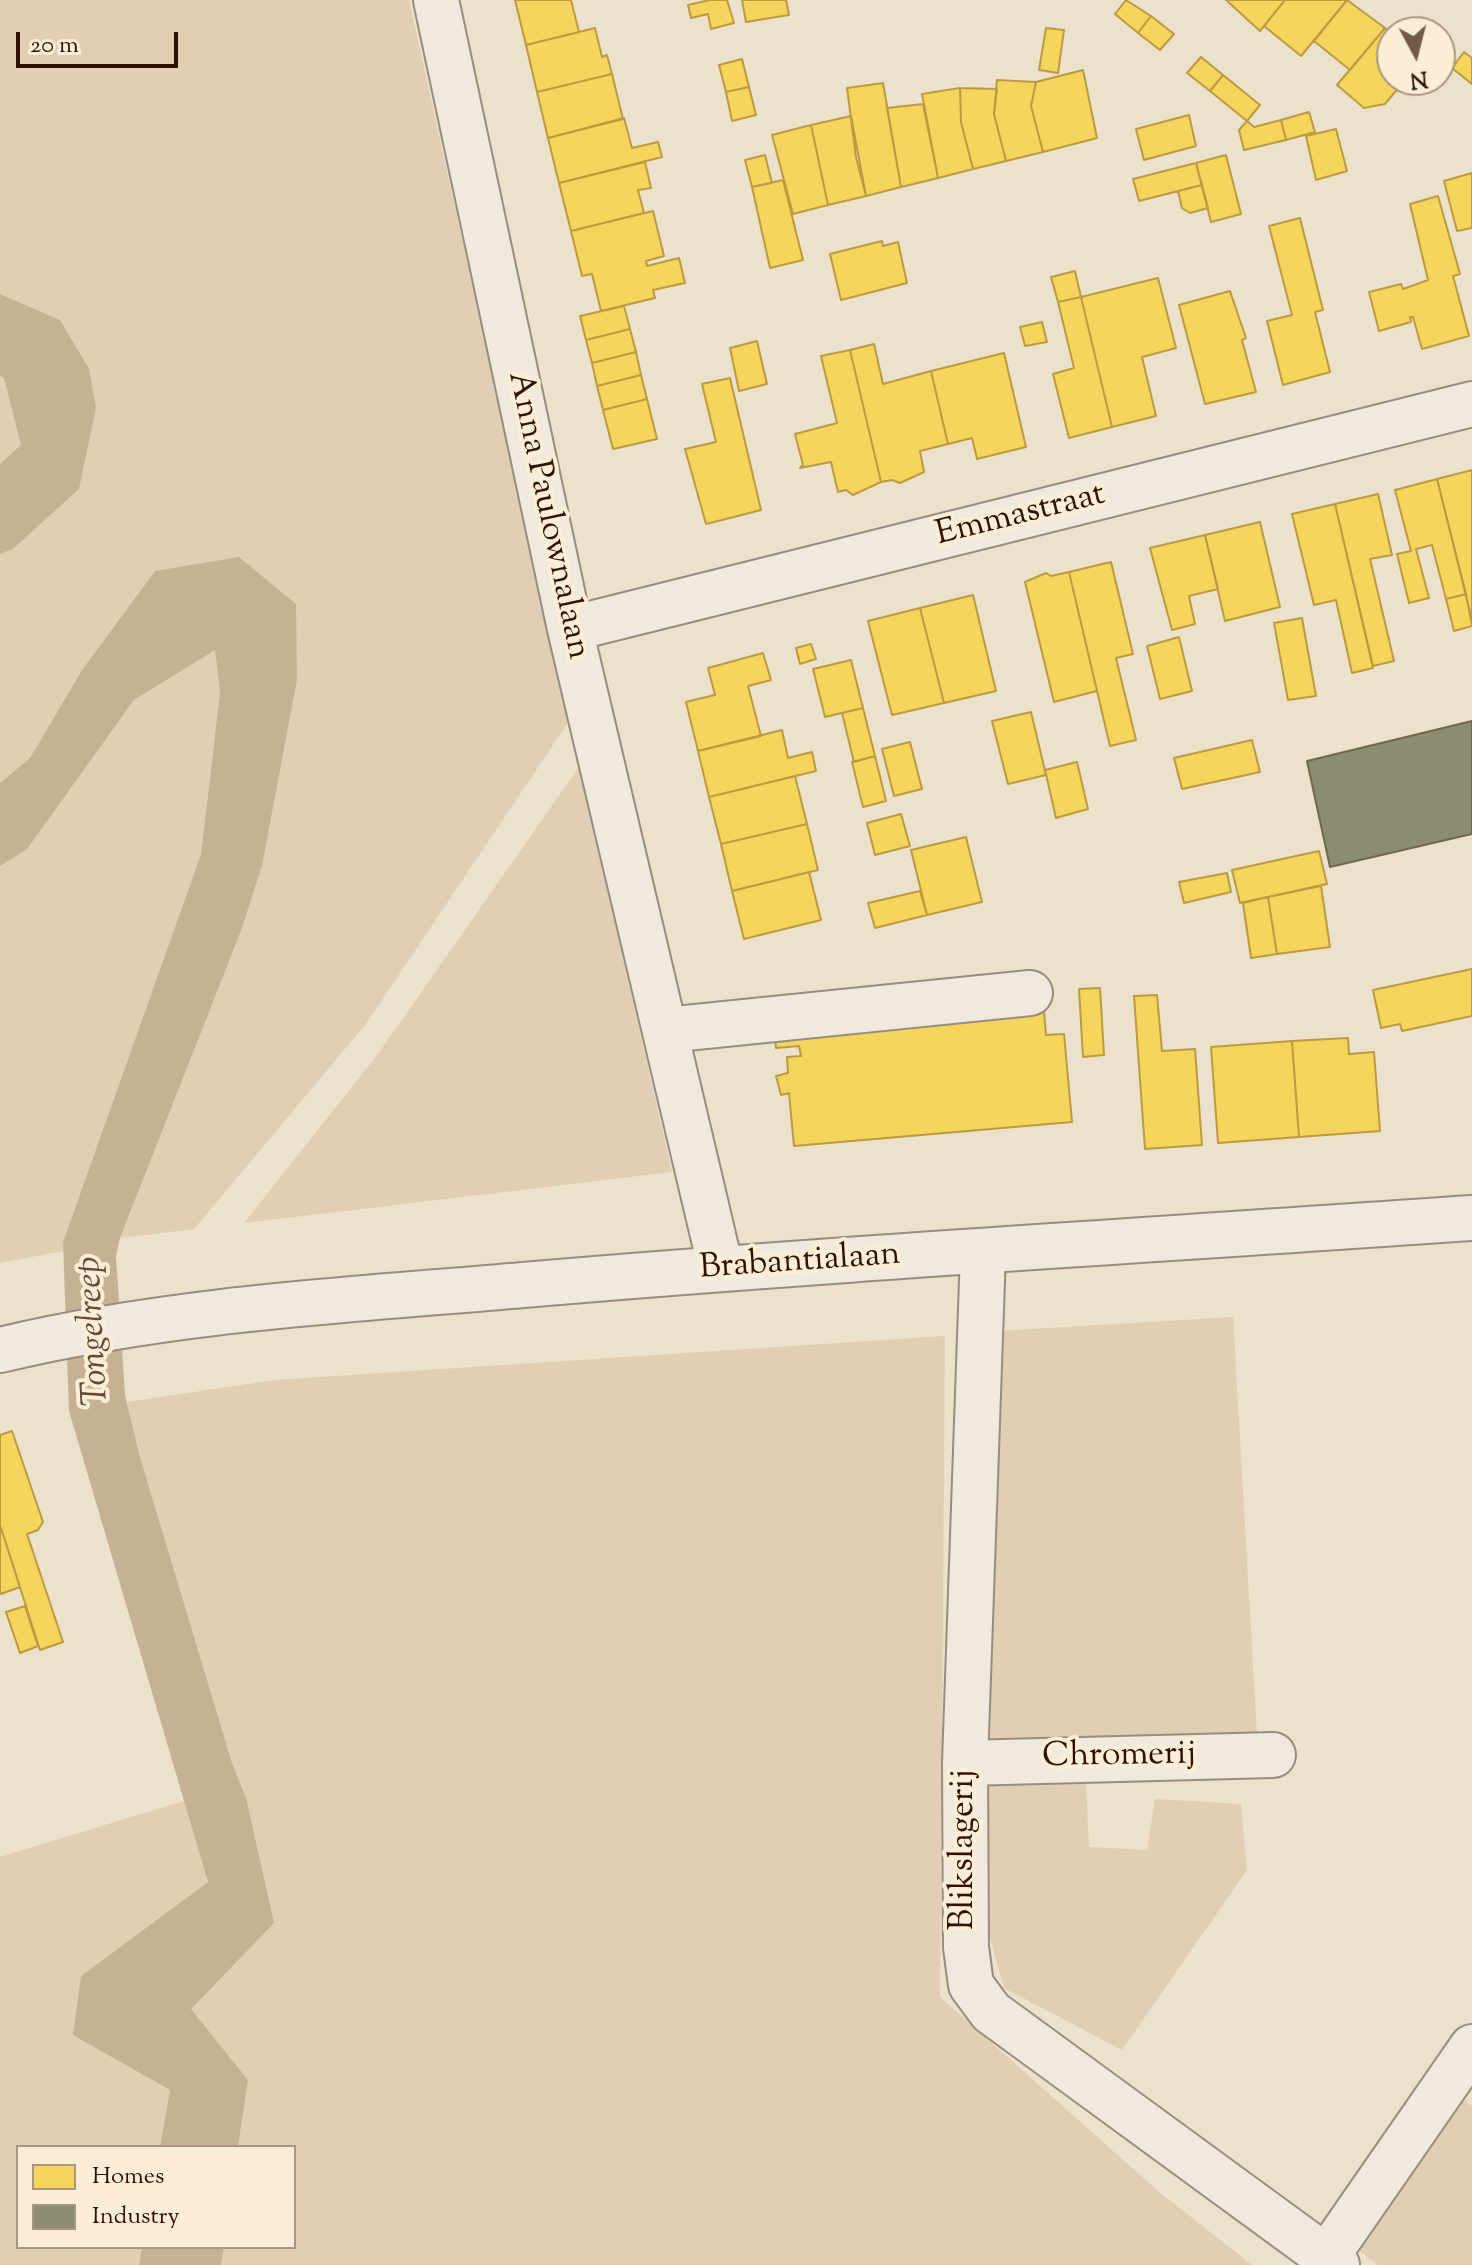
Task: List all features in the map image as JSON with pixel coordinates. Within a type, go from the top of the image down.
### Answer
[{"type":"street","name":"Anna Paulownalaan","points":[[436,0],[570,629],[721,1269]]},
{"type":"street","name":"Emmastraat","points":[[570,629],[1472,404]]},
{"type":"street","points":[[666,1030],[1030,993]]},
{"type":"street","name":"Brabantialaan","points":[[16,1346],[128,1325],[375,1298],[721,1269],[1472,1218]]},
{"type":"street","name":"Blikslagerij","points":[[983,1252],[965,1763],[966,1947],[971,1985],[991,2012],[1332,2260]]},
{"type":"street","name":"Chromerij","points":[[965,1763],[1273,1755]]},
{"type":"street","points":[[1332,2260],[1472,2047]]},
{"type":"shaded area","points":[[0,0],[409,0],[569,721],[366,1024],[194,1229],[120,1238],[241,931],[262,866],[297,680],[155,571],[82,670],[30,758],[0,783],[0,554],[13,549],[79,489],[60,320],[0,294]]},
{"type":"shaded area","points":[[0,376],[4,378],[22,445],[0,464]]},
{"type":"shaded area","points":[[215,649],[220,693],[201,854],[63,1242],[63,1251],[0,1263],[0,866],[27,848],[134,700]]},
{"type":"shaded area","points":[[579,767],[672,1172],[244,1223],[378,1054]]},
{"type":"shaded area","points":[[1233,1317],[1257,1735],[990,1744],[999,1331]]},
{"type":"shaded area","points":[[945,1336],[940,1997],[1158,2191],[1252,2265],[221,2265],[224,2249],[296,2249],[296,2145],[238,2145],[248,2080],[190,2009],[246,1798],[232,1763],[140,1457],[127,1402],[275,1380]]},
{"type":"shaded area","points":[[989,1782],[1086,1784],[1089,1847],[1147,1850],[1155,1799],[1241,1804],[1247,1870],[1122,2050],[1004,1988],[986,1923]]},
{"type":"shaded area","points":[[187,1800],[208,1882],[81,1976],[170,2090],[160,2145],[16,2145],[16,2249],[142,2249],[139,2265],[0,2265],[0,1857]]},
{"type":"shaded area","points":[[1461,2098],[1472,2106],[1472,2265],[1378,2265],[1358,2250]]},
{"type":"water","points":[[0,294],[60,320],[89,369],[96,408],[79,489],[13,549],[0,554],[0,464],[21,445],[4,378],[0,376]]},
{"type":"water","name":"Tongelreep","points":[[239,557],[296,604],[297,680],[262,866],[241,931],[120,1238],[116,1256],[125,1395],[140,1457],[232,1763],[246,1798],[274,1923],[191,2009],[248,2080],[238,2145],[160,2145],[170,2090],[73,2035],[81,1976],[208,1882],[69,1411],[63,1242],[201,854],[220,693],[215,650],[134,700],[27,849],[0,866],[0,783],[30,758],[82,670],[155,571]]},
{"type":"water","points":[[142,2249],[224,2249],[221,2265],[139,2265]]},
{"type":"building: Homes","points":[[515,0],[571,0],[579,32],[526,45]]},
{"type":"building: Homes","points":[[727,0],[734,23],[711,29],[708,14],[691,18],[688,5]]},
{"type":"building: Homes","points":[[742,0],[786,0],[789,15],[746,22]]},
{"type":"building: Homes","points":[[1126,0],[1151,16],[1138,33],[1115,14]]},
{"type":"building: Homes","points":[[1226,0],[1285,0],[1260,31]]},
{"type":"building: Homes","points":[[1285,0],[1347,0],[1301,56],[1264,26]]},
{"type":"building: Homes","points":[[1347,0],[1376,21],[1376,39],[1350,70],[1314,41]]},
{"type":"building: Homes","points":[[1151,16],[1174,34],[1160,50],[1138,33]]},
{"type":"building: Homes","points":[[595,28],[602,57],[607,55],[612,74],[537,92],[526,45]]},
{"type":"building: Homes","points":[[1046,28],[1064,30],[1058,73],[1039,70]]},
{"type":"building: Homes","points":[[1376,39],[1376,96],[1392,96],[1385,104],[1364,108],[1337,85]]},
{"type":"building: Homes","points":[[1464,52],[1472,58],[1472,84],[1456,71],[1456,63]]},
{"type":"building: Homes","points":[[1201,57],[1223,75],[1210,91],[1187,73]]},
{"type":"building: Homes","points":[[742,59],[749,87],[726,92],[719,65]]},
{"type":"building: Homes","points":[[1083,70],[1097,138],[1043,152],[1031,106],[1036,82]]},
{"type":"building: Homes","points":[[612,74],[623,119],[548,138],[537,92]]},
{"type":"building: Homes","points":[[1223,75],[1260,105],[1247,121],[1210,91]]},
{"type":"building: Homes","points":[[997,80],[1036,82],[1031,106],[1043,152],[1006,161],[994,114]]},
{"type":"building: Homes","points":[[883,83],[901,187],[866,196],[856,157],[847,88]]},
{"type":"building: Homes","points":[[749,87],[756,115],[732,121],[726,92]]},
{"type":"building: Homes","points":[[960,88],[997,89],[994,114],[1006,161],[973,169],[961,122]]},
{"type":"building: Homes","points":[[960,88],[961,122],[973,169],[938,178],[922,94]]},
{"type":"building: Homes","points":[[923,104],[938,178],[901,187],[887,108]]},
{"type":"building: Homes","points":[[1309,112],[1315,132],[1286,140],[1281,120]]},
{"type":"building: Homes","points":[[1189,115],[1196,146],[1144,160],[1136,129]]},
{"type":"building: Homes","points":[[851,116],[866,196],[828,205],[811,125]]},
{"type":"building: Homes","points":[[624,118],[632,148],[658,142],[662,157],[559,183],[548,138]]},
{"type":"building: Homes","points":[[1281,120],[1286,140],[1244,150],[1239,130],[1247,121],[1254,127]]},
{"type":"building: Homes","points":[[811,125],[828,205],[793,214],[772,135]]},
{"type":"building: Homes","points":[[1336,129],[1347,171],[1316,180],[1306,136]]},
{"type":"building: Homes","points":[[765,155],[772,183],[752,187],[745,160]]},
{"type":"building: Homes","points":[[1226,155],[1241,214],[1211,222],[1196,163]]},
{"type":"building: Homes","points":[[645,162],[651,188],[638,190],[644,213],[571,231],[559,183]]},
{"type":"building: Homes","points":[[1196,163],[1202,185],[1139,201],[1133,179]]},
{"type":"building: Homes","points":[[1472,173],[1472,228],[1457,231],[1444,181]]},
{"type":"building: Homes","points":[[783,180],[803,260],[770,268],[752,187]]},
{"type":"building: Homes","points":[[1202,185],[1208,208],[1190,213],[1182,208],[1178,191]]},
{"type":"building: Homes","points":[[1438,196],[1460,274],[1453,276],[1469,336],[1422,349],[1413,317],[1410,317],[1411,322],[1379,331],[1369,292],[1401,284],[1403,289],[1428,280],[1410,204]]},
{"type":"building: Homes","points":[[653,211],[664,256],[646,261],[647,266],[679,258],[685,283],[653,290],[655,298],[601,311],[592,274],[582,276],[571,231]]},
{"type":"building: Homes","points":[[1300,218],[1323,310],[1315,312],[1330,372],[1283,385],[1267,321],[1292,315],[1269,226]]},
{"type":"building: Homes","points":[[882,241],[883,246],[898,242],[907,283],[841,300],[830,254]]},
{"type":"building: Homes","points":[[1075,271],[1081,297],[1058,302],[1051,277]]},
{"type":"building: Homes","points":[[1158,278],[1176,348],[1142,357],[1156,416],[1112,427],[1081,297]]},
{"type":"building: Homes","points":[[1230,291],[1246,338],[1242,340],[1256,392],[1205,404],[1179,305]]},
{"type":"building: Homes","points":[[1081,297],[1112,427],[1069,438],[1053,374],[1074,368],[1058,302]]},
{"type":"building: Homes","points":[[624,306],[630,329],[586,340],[580,316]]},
{"type":"building: Homes","points":[[1042,322],[1047,342],[1025,346],[1020,327]]},
{"type":"building: Homes","points":[[630,329],[636,352],[592,363],[586,340]]},
{"type":"building: Homes","points":[[757,341],[767,384],[739,391],[730,348]]},
{"type":"building: Homes","points":[[874,344],[883,384],[931,371],[948,444],[920,451],[924,472],[900,483],[892,480],[881,482],[850,350]]},
{"type":"building: Homes","points":[[850,350],[881,482],[853,495],[846,490],[838,492],[831,462],[800,468],[803,465],[795,434],[837,423],[821,356]]},
{"type":"building: Homes","points":[[636,352],[641,375],[597,386],[592,363]]},
{"type":"building: Homes","points":[[1004,353],[1026,447],[977,459],[972,438],[948,444],[931,371]]},
{"type":"building: Homes","points":[[641,375],[647,399],[603,410],[597,386]]},
{"type":"building: Homes","points":[[730,378],[761,510],[706,524],[685,449],[716,442],[702,384]]},
{"type":"building: Homes","points":[[647,399],[657,439],[613,449],[603,410]]},
{"type":"building: Homes","points":[[1472,470],[1472,620],[1437,479]]},
{"type":"building: Homes","points":[[1437,479],[1466,594],[1446,599],[1432,545],[1416,549],[1429,598],[1409,603],[1397,554],[1411,551],[1395,490]]},
{"type":"building: Homes","points":[[1378,494],[1392,555],[1370,559],[1394,661],[1373,666],[1335,504]]},
{"type":"building: Homes","points":[[1335,504],[1373,668],[1352,673],[1336,600],[1314,605],[1292,514]]},
{"type":"building: Homes","points":[[1260,522],[1280,607],[1225,621],[1205,535]]},
{"type":"building: Homes","points":[[1205,535],[1218,589],[1189,596],[1195,624],[1172,630],[1150,548]]},
{"type":"building: Homes","points":[[1111,562],[1133,654],[1116,658],[1136,740],[1110,746],[1069,572]]},
{"type":"building: Homes","points":[[1069,572],[1097,691],[1054,702],[1025,582],[1046,573],[1051,576]]},
{"type":"building: Homes","points":[[1466,594],[1472,626],[1454,631],[1446,599]]},
{"type":"building: Homes","points":[[973,595],[996,691],[944,703],[920,608]]},
{"type":"building: Homes","points":[[920,608],[944,703],[892,715],[868,621]]},
{"type":"building: Homes","points":[[1302,618],[1316,696],[1288,700],[1274,623]]},
{"type":"building: Homes","points":[[1179,637],[1192,691],[1160,699],[1147,646]]},
{"type":"building: Homes","points":[[811,644],[816,659],[800,664],[796,648]]},
{"type":"building: Homes","points":[[763,653],[771,680],[748,686],[761,736],[698,751],[686,702],[715,695],[708,668]]},
{"type":"building: Homes","points":[[851,660],[863,708],[825,717],[813,669]]},
{"type":"building: Homes","points":[[863,708],[875,756],[854,762],[842,713]]},
{"type":"building: Homes","points":[[1031,712],[1046,775],[1008,784],[992,721]]},
{"type":"building: Homes","points":[[782,730],[788,758],[812,752],[816,771],[709,797],[698,751]]},
{"type":"building: Homes","points":[[1252,740],[1260,772],[1182,789],[1174,758]]},
{"type":"building: Homes","points":[[910,742],[922,789],[894,796],[882,749]]},
{"type":"building: Homes","points":[[875,756],[886,801],[863,807],[852,762]]},
{"type":"building: Homes","points":[[1077,762],[1088,809],[1056,818],[1045,770]]},
{"type":"building: Homes","points":[[795,776],[807,824],[721,844],[709,797]]},
{"type":"building: Homes","points":[[901,814],[910,846],[875,855],[867,823]]},
{"type":"building: Homes","points":[[807,824],[818,870],[732,891],[721,844]]},
{"type":"building: Homes","points":[[966,837],[982,902],[927,915],[911,850]]},
{"type":"building: Homes","points":[[1319,851],[1327,884],[1240,903],[1232,870]]},
{"type":"building: Homes","points":[[809,872],[821,920],[744,939],[732,891]]},
{"type":"building: Homes","points":[[1227,873],[1231,892],[1184,903],[1179,882]]},
{"type":"building: Homes","points":[[1321,886],[1330,947],[1277,954],[1268,897]]},
{"type":"building: Homes","points":[[920,891],[927,915],[875,928],[868,903]]},
{"type":"building: Homes","points":[[1268,897],[1277,954],[1251,958],[1243,903]]},
{"type":"building: Homes","points":[[1472,969],[1472,1016],[1402,1031],[1400,1024],[1381,1028],[1373,990]]},
{"type":"building: Homes","points":[[1100,988],[1104,1055],[1083,1057],[1079,989]]},
{"type":"building: Homes","points":[[1157,995],[1162,1051],[1195,1049],[1202,1145],[1145,1149],[1134,996]]},
{"type":"building: Homes","points":[[1044,1012],[1046,1035],[1064,1034],[1072,1122],[794,1146],[789,1093],[781,1095],[776,1076],[788,1073],[787,1057],[801,1056],[799,1046],[776,1048],[773,1023],[861,1027]]},
{"type":"building: Homes","points":[[1348,1038],[1349,1054],[1374,1052],[1380,1131],[1299,1137],[1292,1041]]},
{"type":"building: Homes","points":[[1292,1041],[1299,1137],[1218,1143],[1211,1047]]},
{"type":"building: Homes","points":[[12,1431],[43,1522],[38,1530],[27,1534],[63,1642],[40,1650],[0,1525],[0,1435]]},
{"type":"building: Homes","points":[[0,1525],[20,1587],[1,1594],[0,1592]]},
{"type":"building: Homes","points":[[25,1606],[38,1646],[20,1653],[6,1612]]},
{"type":"building: Industry","points":[[1472,721],[1472,834],[1330,867],[1307,761]]}]
